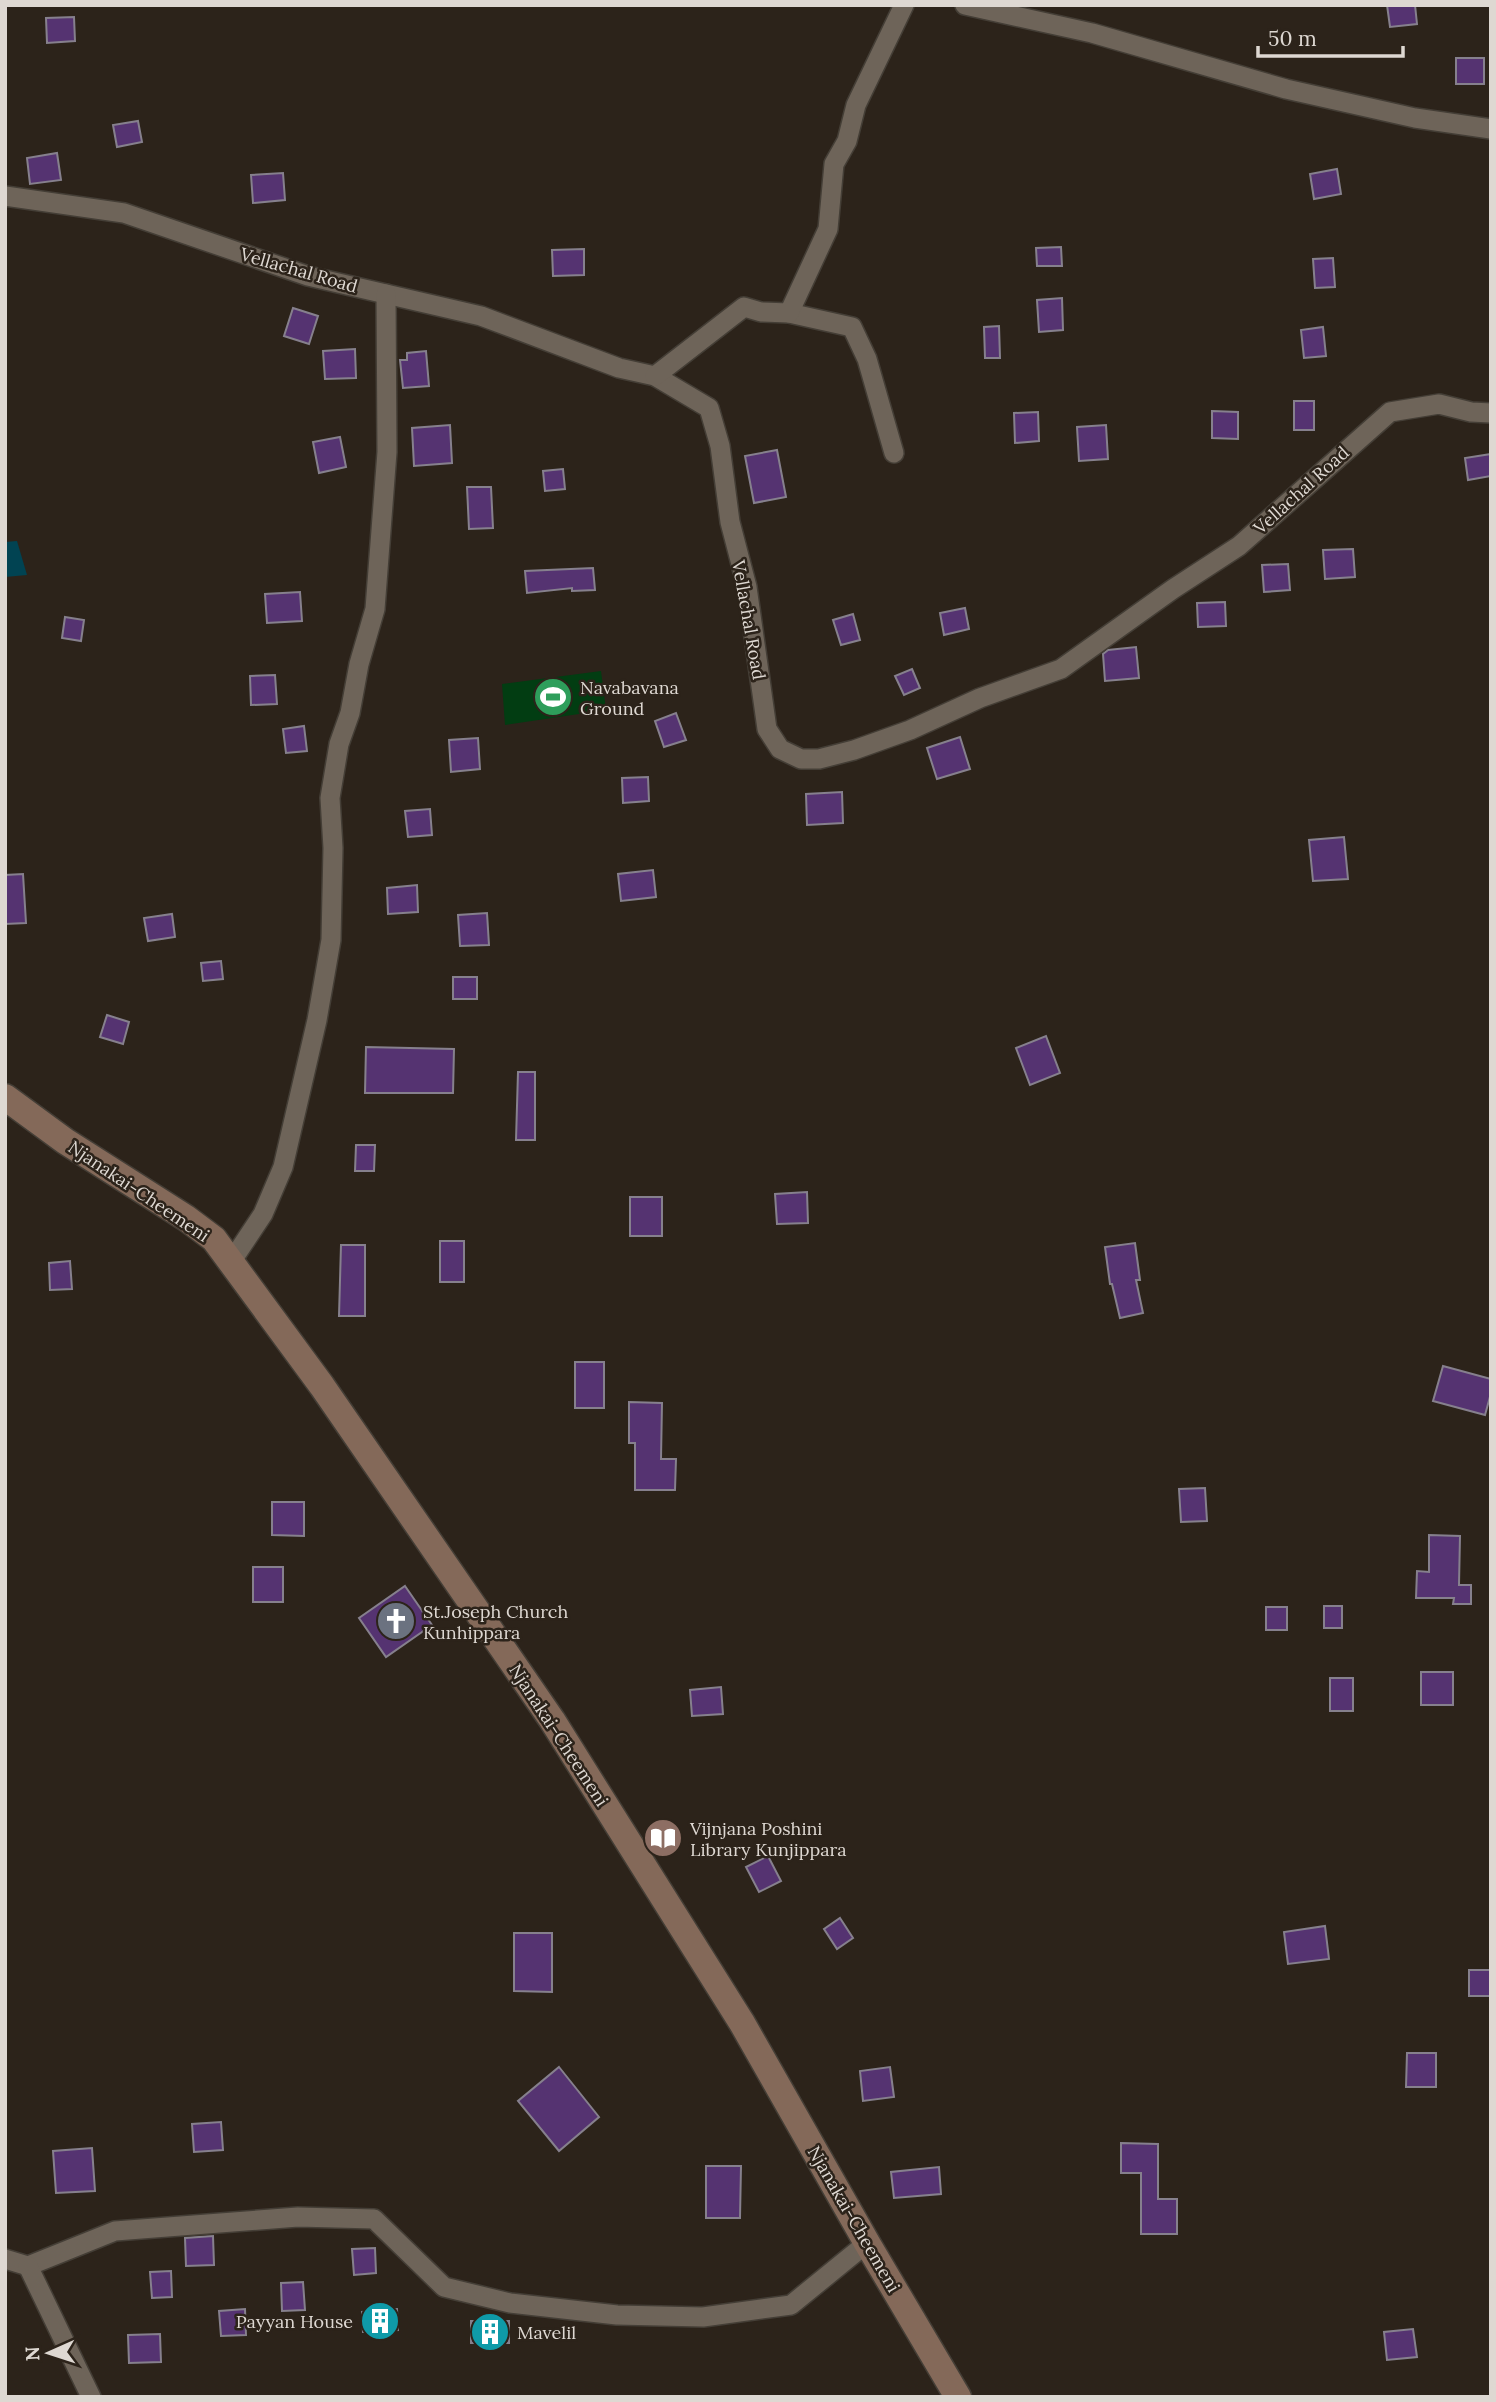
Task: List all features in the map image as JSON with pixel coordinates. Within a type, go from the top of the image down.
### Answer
[{"type":"main road","name":"Njanakai-Cheemeni","points":[[5,1097],[65,1141],[186,1218],[214,1239],[322,1386],[552,1720],[742,2023],[958,2397]]},
{"type":"street","points":[[789,313],[828,229],[834,164],[848,141],[856,105],[904,5]]},
{"type":"street","points":[[965,5],[1092,33],[1286,89],[1415,118],[1491,129]]},
{"type":"street","name":"Vellachal Road","points":[[5,196],[124,214],[307,276],[481,316],[620,368],[655,376],[709,408],[720,446],[730,522],[747,587],[767,729],[780,749],[801,759],[819,760],[854,750],[910,730],[980,698],[1061,669],[1239,545],[1390,412],[1438,404],[1471,412],[1491,412]]},
{"type":"street","points":[[231,1262],[263,1214],[283,1167],[317,1020],[331,940],[333,848],[330,798],[339,744],[350,713],[359,664],[374,609],[387,452],[386,295]]},
{"type":"street","points":[[655,376],[744,307],[761,312],[789,313],[852,327],[867,359],[894,453]]},
{"type":"street","points":[[5,2259],[28,2266],[115,2231],[298,2217],[374,2219],[444,2287],[510,2303],[617,2315],[703,2317],[791,2305],[867,2243]]},
{"type":"street","points":[[28,2266],[91,2397]]},
{"type":"green space","name":"Navabavana Ground","points":[[601,671],[606,710],[505,725],[502,684]]},
{"type":"water","points":[[17,541],[27,575],[5,577],[5,542]]},
{"type":"building","points":[[1387,5],[1415,5],[1417,24],[1390,27]]},
{"type":"building","points":[[74,17],[75,41],[47,43],[46,18]]},
{"type":"building","points":[[1456,58],[1484,58],[1484,84],[1456,84]]},
{"type":"building","points":[[138,121],[142,142],[117,147],[113,125]]},
{"type":"building","points":[[57,153],[61,180],[30,184],[27,158]]},
{"type":"building","points":[[1337,169],[1341,194],[1314,199],[1310,174]]},
{"type":"building","points":[[283,173],[285,200],[253,203],[251,175]]},
{"type":"building","points":[[1061,247],[1062,266],[1037,266],[1036,248]]},
{"type":"building","points":[[584,249],[584,275],[553,276],[552,250]]},
{"type":"building","points":[[1333,258],[1335,287],[1315,288],[1313,259]]},
{"type":"building","points":[[1062,298],[1063,330],[1039,332],[1037,300]]},
{"type":"building","points":[[293,308],[318,316],[309,344],[284,336]]},
{"type":"building","points":[[999,326],[1000,358],[985,358],[984,327]]},
{"type":"building","points":[[1323,327],[1326,356],[1304,358],[1301,330]]},
{"type":"building","points":[[355,349],[356,378],[325,379],[323,351]]},
{"type":"building","points":[[426,351],[429,386],[403,388],[400,360],[407,360],[407,353]]},
{"type":"building","points":[[1294,401],[1314,401],[1314,430],[1294,430]]},
{"type":"building","points":[[1212,411],[1238,412],[1238,439],[1212,438]]},
{"type":"building","points":[[1038,412],[1039,441],[1015,443],[1014,413]]},
{"type":"building","points":[[450,425],[452,463],[414,466],[412,428]]},
{"type":"building","points":[[1106,425],[1108,459],[1079,461],[1077,427]]},
{"type":"building","points":[[340,437],[346,467],[319,473],[313,442]]},
{"type":"building","points":[[777,450],[786,497],[754,503],[745,456]]},
{"type":"building","points":[[1491,454],[1491,476],[1468,480],[1465,458]]},
{"type":"building","points":[[563,469],[565,489],[545,491],[543,471]]},
{"type":"building","points":[[467,487],[491,487],[493,528],[469,529]]},
{"type":"building","points":[[1353,549],[1355,577],[1325,579],[1323,550]]},
{"type":"building","points":[[1288,564],[1290,590],[1264,592],[1262,565]]},
{"type":"building","points":[[593,568],[595,590],[572,591],[572,588],[527,593],[525,571]]},
{"type":"building","points":[[300,592],[302,621],[267,623],[265,594]]},
{"type":"building","points":[[1225,602],[1226,626],[1198,627],[1197,603]]},
{"type":"building","points":[[965,608],[969,629],[944,635],[940,613]]},
{"type":"building","points":[[853,614],[860,640],[841,645],[833,620]]},
{"type":"building","points":[[65,617],[84,620],[81,641],[62,638]]},
{"type":"building","points":[[1136,647],[1139,678],[1105,681],[1103,654],[1108,650]]},
{"type":"building","points":[[912,669],[920,688],[904,695],[895,676]]},
{"type":"building","points":[[275,675],[277,704],[251,705],[250,676]]},
{"type":"building","points":[[676,713],[686,740],[664,747],[655,721]]},
{"type":"building","points":[[304,726],[307,751],[286,753],[283,729]]},
{"type":"building","points":[[960,737],[970,769],[937,779],[927,748]]},
{"type":"building","points":[[478,738],[480,769],[451,772],[449,740]]},
{"type":"building","points":[[648,777],[649,801],[623,803],[622,778]]},
{"type":"building","points":[[842,792],[843,823],[807,825],[806,794]]},
{"type":"building","points":[[430,809],[432,835],[408,837],[405,811]]},
{"type":"building","points":[[1344,837],[1348,879],[1313,881],[1309,840]]},
{"type":"building","points":[[653,870],[656,897],[621,901],[618,874]]},
{"type":"building","points":[[23,874],[26,923],[5,924],[5,875]]},
{"type":"building","points":[[417,885],[418,912],[388,914],[387,888]]},
{"type":"building","points":[[487,913],[489,945],[460,946],[458,915]]},
{"type":"building","points":[[172,914],[175,937],[148,941],[144,918]]},
{"type":"building","points":[[221,961],[223,979],[203,981],[201,963]]},
{"type":"building","points":[[453,977],[477,977],[477,999],[453,999]]},
{"type":"building","points":[[107,1015],[129,1022],[123,1044],[100,1037]]},
{"type":"building","points":[[1046,1036],[1060,1073],[1030,1085],[1016,1048]]},
{"type":"building","points":[[366,1047],[454,1049],[453,1093],[365,1093]]},
{"type":"building","points":[[518,1072],[535,1072],[535,1140],[516,1140]]},
{"type":"building","points":[[356,1145],[375,1145],[374,1171],[355,1171]]},
{"type":"building","points":[[807,1192],[808,1223],[777,1224],[775,1194]]},
{"type":"building","points":[[630,1197],[662,1197],[662,1236],[630,1236]]},
{"type":"building","points":[[440,1241],[464,1241],[464,1282],[440,1282]]},
{"type":"building","points":[[1135,1243],[1140,1280],[1136,1280],[1143,1313],[1120,1318],[1110,1284],[1105,1247]]},
{"type":"building","points":[[341,1245],[365,1245],[365,1316],[339,1316]]},
{"type":"building","points":[[70,1261],[72,1289],[50,1290],[49,1263]]},
{"type":"building","points":[[575,1362],[604,1362],[604,1408],[575,1408]]},
{"type":"building","points":[[1443,1366],[1491,1379],[1491,1393],[1485,1415],[1433,1401]]},
{"type":"building","points":[[629,1402],[662,1403],[661,1459],[676,1459],[675,1490],[635,1490],[635,1443],[629,1443]]},
{"type":"building","points":[[1205,1488],[1207,1521],[1181,1522],[1179,1489]]},
{"type":"building","points":[[272,1502],[304,1502],[304,1536],[272,1535]]},
{"type":"building","points":[[1429,1535],[1460,1536],[1459,1585],[1471,1585],[1471,1604],[1453,1604],[1454,1598],[1416,1598],[1417,1571],[1429,1572]]},
{"type":"building","points":[[253,1567],[283,1567],[283,1602],[253,1602]]},
{"type":"building","name":"St.Joseph Church Kunhippara","points":[[405,1586],[432,1625],[386,1657],[359,1618]]},
{"type":"building","points":[[1324,1606],[1342,1606],[1342,1628],[1324,1628]]},
{"type":"building","points":[[1266,1607],[1287,1607],[1287,1630],[1266,1630]]},
{"type":"building","points":[[1421,1672],[1453,1672],[1453,1705],[1421,1705]]},
{"type":"building","points":[[1330,1678],[1353,1678],[1353,1711],[1330,1711]]},
{"type":"building","points":[[721,1687],[723,1714],[692,1716],[690,1690]]},
{"type":"building","name":"Vijnjana Poshini Library Kunjippara","points":[[664,1821],[678,1844],[662,1854],[647,1831]]},
{"type":"building","points":[[768,1856],[781,1881],[759,1892],[746,1867]]},
{"type":"building","points":[[840,1918],[853,1938],[837,1949],[824,1929]]},
{"type":"building","points":[[1325,1926],[1329,1959],[1288,1964],[1284,1932]]},
{"type":"building","points":[[514,1933],[552,1933],[552,1992],[514,1991]]},
{"type":"building","points":[[1469,1970],[1491,1970],[1491,1996],[1469,1996]]},
{"type":"building","points":[[1407,2053],[1436,2053],[1436,2087],[1406,2087]]},
{"type":"building","points":[[559,2067],[599,2117],[559,2151],[518,2101]]},
{"type":"building","points":[[890,2067],[894,2097],[863,2101],[860,2071]]},
{"type":"building","points":[[221,2122],[223,2150],[194,2152],[192,2124]]},
{"type":"building","points":[[1121,2143],[1158,2144],[1158,2199],[1177,2199],[1177,2234],[1141,2234],[1141,2173],[1121,2173]]},
{"type":"building","points":[[92,2148],[95,2191],[56,2193],[53,2151]]},
{"type":"building","points":[[706,2166],[741,2166],[740,2218],[706,2218]]},
{"type":"building","points":[[939,2167],[941,2194],[894,2198],[891,2172]]},
{"type":"building","points":[[213,2236],[214,2265],[186,2266],[185,2238]]},
{"type":"building","points":[[375,2248],[376,2273],[354,2275],[352,2249]]},
{"type":"building","points":[[171,2271],[172,2297],[152,2298],[150,2272]]},
{"type":"building","points":[[303,2282],[305,2310],[282,2311],[281,2283]]},
{"type":"building","points":[[245,2309],[246,2335],[221,2336],[219,2311]]},
{"type":"building","name":"Payyan House","points":[[397,2309],[398,2330],[363,2332],[362,2312]]},
{"type":"building","name":"Mavelil","points":[[471,2321],[509,2321],[509,2343],[471,2343]]},
{"type":"building","points":[[1413,2329],[1417,2357],[1387,2360],[1384,2332]]},
{"type":"building","points":[[160,2334],[161,2362],[129,2363],[128,2335]]},
{"type":"place","name":"Navabavana Ground","points":[[553,697]]},
{"type":"place","name":"St.Joseph Church Kunhippara","points":[[396,1621]]},
{"type":"place","name":"Vijnjana Poshini Library Kunjippara","points":[[663,1838]]},
{"type":"place","name":"Payyan House","points":[[380,2321]]},
{"type":"place","name":"Mavelil","points":[[490,2332]]}]
